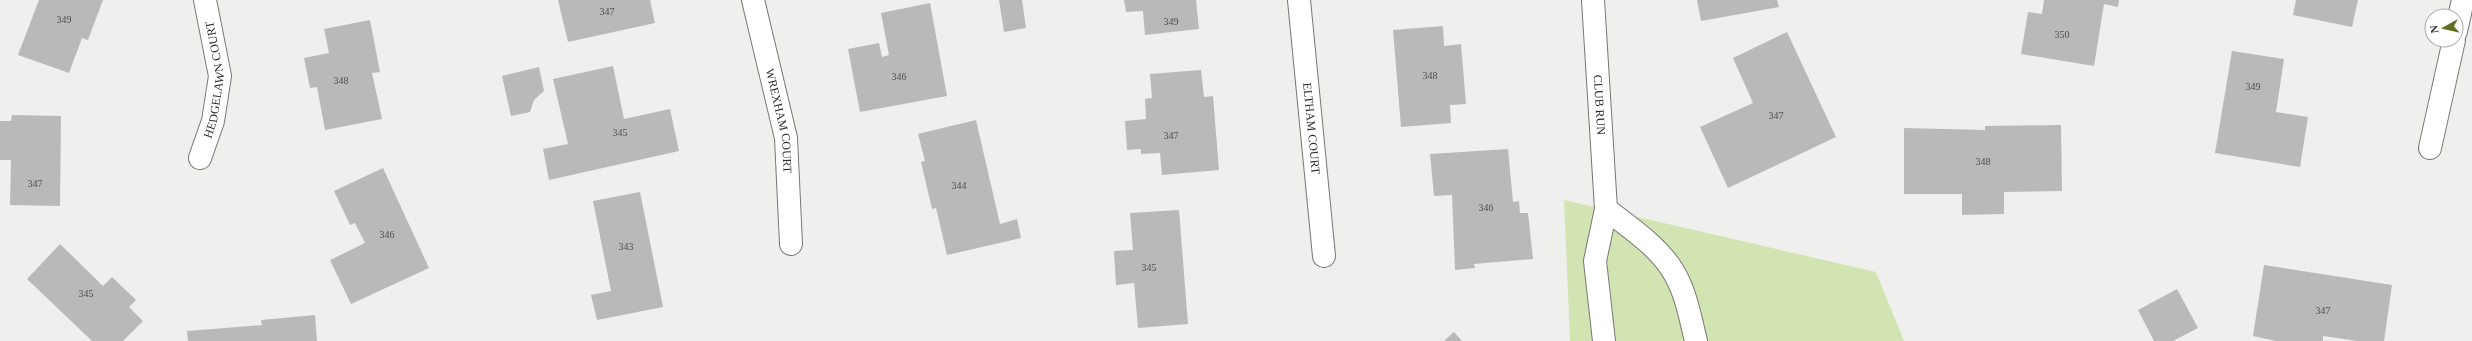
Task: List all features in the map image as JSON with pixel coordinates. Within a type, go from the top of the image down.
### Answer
[{"type":"street","name":"HEDGELAWN COURT","points":[[200,158],[213,121],[220,76],[205,0]]},
{"type":"street","name":"WREXHAM COURT","points":[[753,0],[786,138],[790,244]]},
{"type":"street","name":"ELTHAM COURT","points":[[1299,0],[1324,256]]},
{"type":"street","name":"CLUB RUN","points":[[1593,0],[1606,209],[1595,261],[1604,341]]},
{"type":"street","points":[[2430,148],[2452,48]]},
{"type":"street","points":[[1606,209],[1640,236],[1673,270],[1685,295],[1696,341]]},
{"type":"green space","points":[[1564,200],[1876,272],[1904,341],[1570,341]]},
{"type":"building","points":[[39,0],[103,0],[88,40],[82,38],[69,73],[18,55]]},
{"type":"building","points":[[558,0],[650,0],[655,23],[568,42]]},
{"type":"building","points":[[999,0],[1022,0],[1026,28],[1004,32]]},
{"type":"building","points":[[1124,0],[1196,0],[1199,29],[1145,35],[1143,11],[1126,12]]},
{"type":"building","points":[[1697,0],[1777,0],[1779,7],[1701,21]]},
{"type":"building","points":[[2044,0],[2119,0],[2118,7],[2104,4],[2094,66],[2021,54],[2028,12],[2042,14]]},
{"type":"building","points":[[2296,0],[2358,0],[2352,27],[2293,15]]},
{"type":"building","points":[[930,3],[947,96],[860,112],[848,49],[879,43],[882,57],[889,55],[881,13]]},
{"type":"building","points":[[370,20],[380,72],[372,73],[382,119],[325,130],[317,87],[310,88],[304,58],[329,53],[324,29]]},
{"type":"building","points":[[1443,26],[1444,46],[1461,44],[1466,104],[1450,105],[1451,123],[1401,127],[1393,30]]},
{"type":"building","points":[[1787,32],[1836,137],[1728,188],[1700,127],[1753,103],[1733,58]]},
{"type":"building","points":[[2232,51],[2284,59],[2276,112],[2308,117],[2300,167],[2215,153]]},
{"type":"building","points":[[613,66],[624,119],[670,109],[679,151],[549,180],[543,149],[568,144],[553,79]]},
{"type":"building","points":[[539,67],[544,91],[534,100],[530,112],[511,116],[502,76]]},
{"type":"building","points":[[1201,70],[1204,97],[1213,96],[1219,170],[1162,175],[1160,153],[1141,154],[1141,149],[1127,150],[1125,121],[1146,119],[1145,99],[1152,98],[1150,74]]},
{"type":"building","points":[[12,115],[61,116],[60,206],[10,205],[11,160],[0,160],[0,121],[11,121]]},
{"type":"building","points":[[976,120],[1000,224],[1017,219],[1021,238],[947,255],[936,208],[932,209],[921,162],[925,161],[918,134]]},
{"type":"building","points":[[2061,125],[2062,191],[2004,192],[2004,214],[1962,215],[1962,194],[1904,194],[1904,128],[1985,130],[1985,126]]},
{"type":"building","points":[[1508,149],[1513,202],[1519,201],[1520,213],[1528,213],[1533,259],[1474,264],[1475,268],[1455,270],[1452,195],[1434,196],[1430,154]]},
{"type":"building","points":[[383,168],[429,268],[351,304],[330,260],[365,243],[355,223],[350,225],[334,191]]},
{"type":"building","points":[[640,192],[663,307],[597,320],[591,295],[611,291],[593,201]]},
{"type":"building","points":[[1179,210],[1188,324],[1138,328],[1134,283],[1116,285],[1114,251],[1133,250],[1130,213]]},
{"type":"building","points":[[60,244],[103,286],[112,277],[136,300],[129,307],[143,321],[123,341],[92,341],[27,279]]},
{"type":"building","points":[[2264,265],[2392,285],[2384,341],[2357,341],[2323,336],[2323,341],[2276,341],[2253,336]]},
{"type":"building","points":[[2177,289],[2198,328],[2173,341],[2154,341],[2138,310]]},
{"type":"building","points":[[315,315],[317,341],[188,341],[187,331],[262,325],[261,320]]},
{"type":"building","points":[[1454,332],[1462,341],[1444,341]]}]
